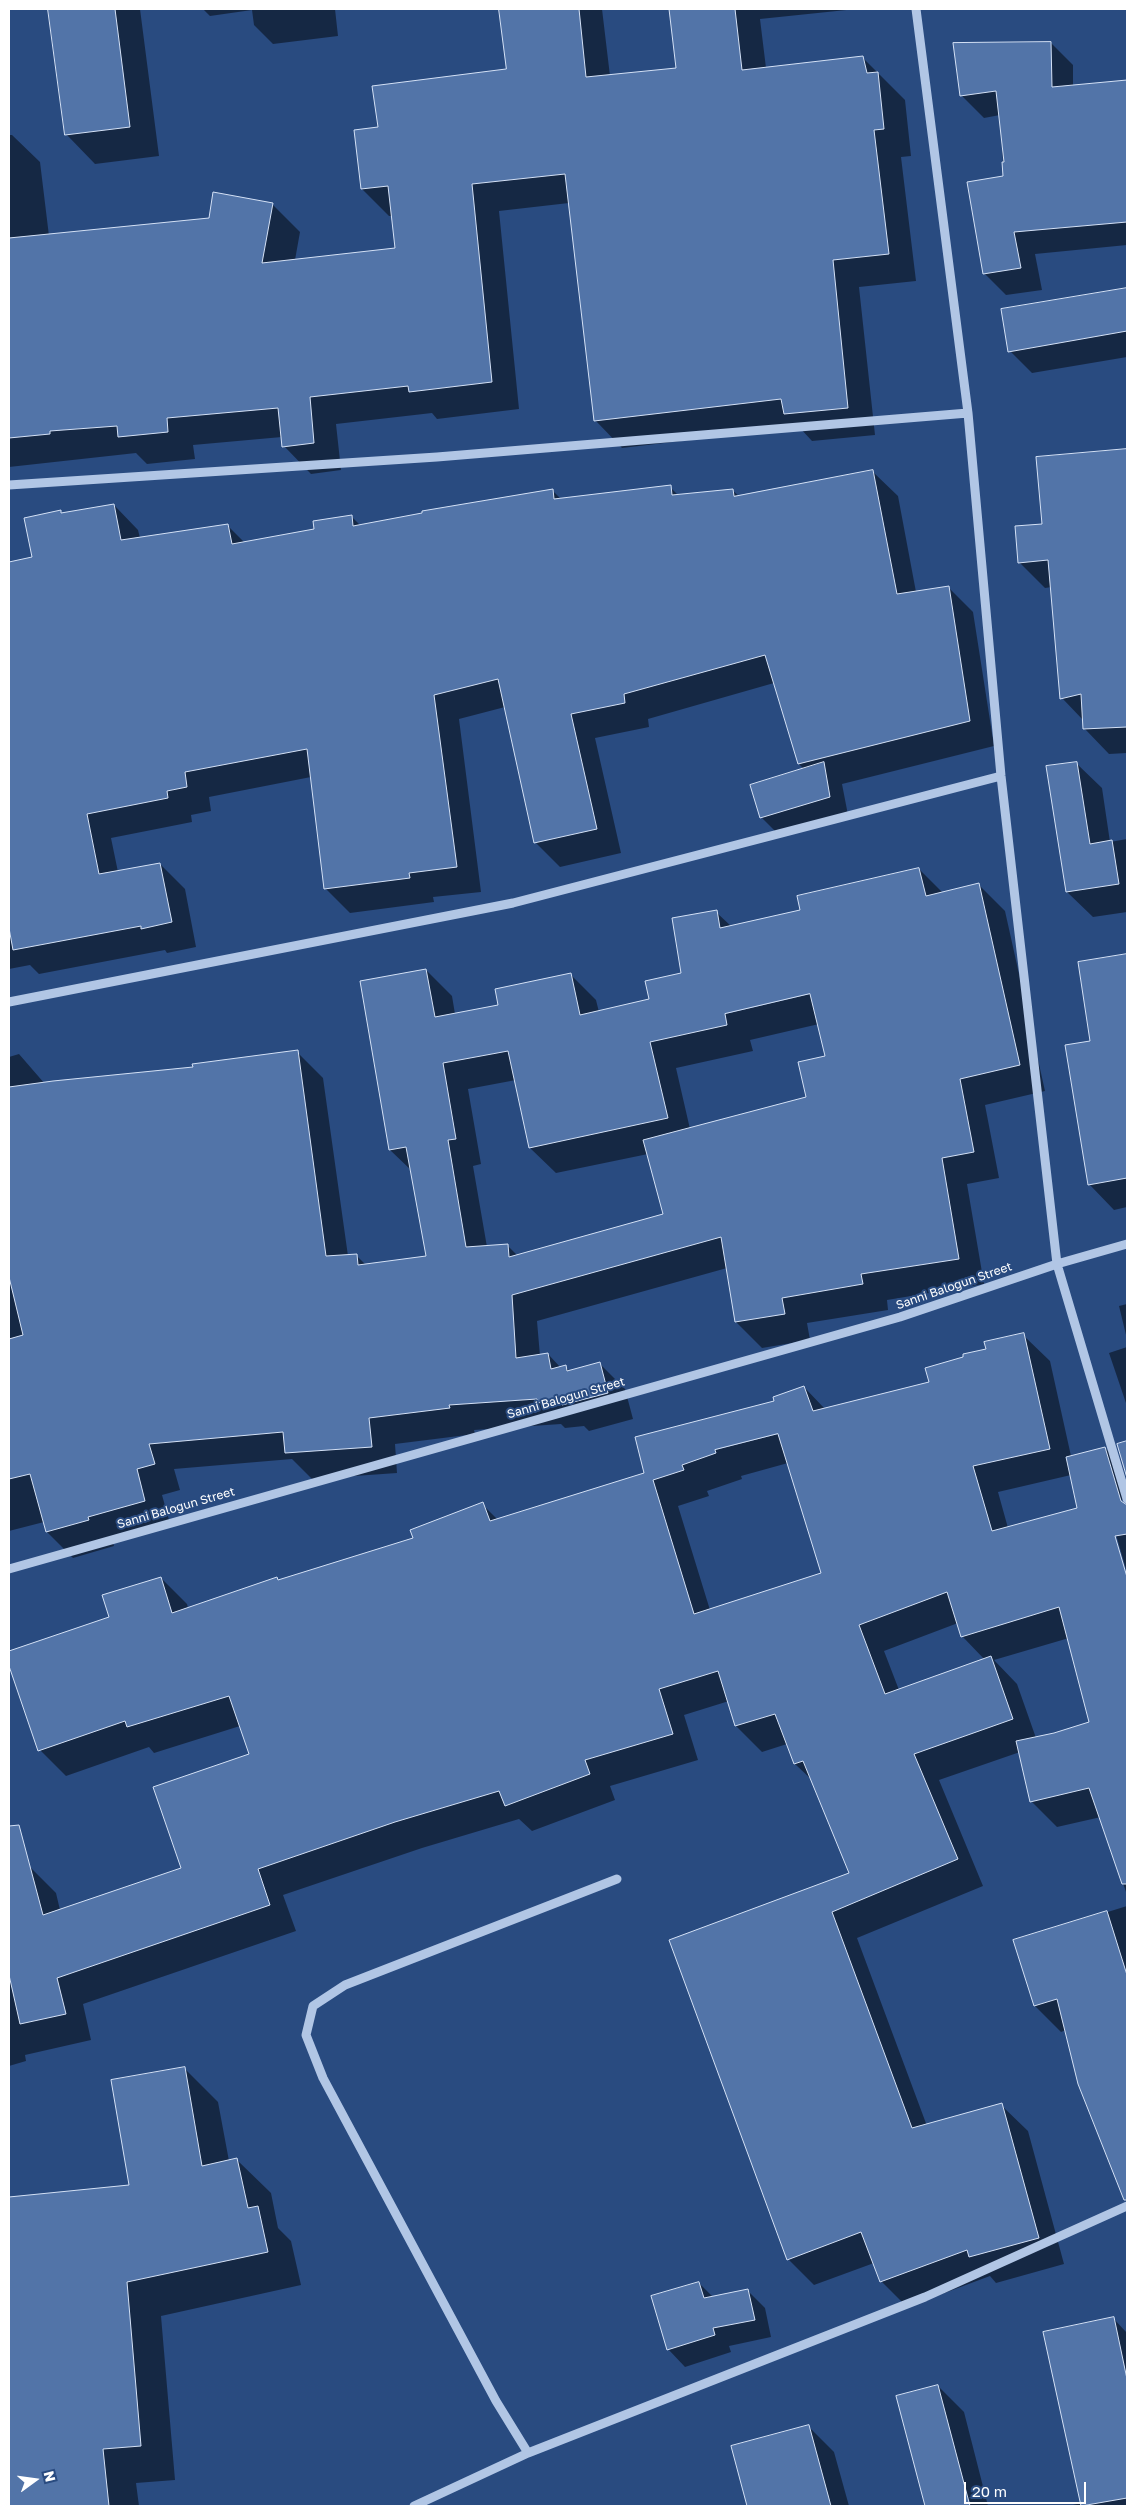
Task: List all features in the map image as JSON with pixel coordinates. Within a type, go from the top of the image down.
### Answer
[{"type":"street","points":[[916,9],[968,413],[1001,776],[1057,1264],[1127,1499]]},
{"type":"street","points":[[9,485],[437,457],[968,413]]},
{"type":"street","points":[[9,1002],[513,903],[1001,776]]},
{"type":"street","name":"Sanni Balogun Street","points":[[9,1569],[900,1318],[1057,1264],[1127,1244]]},
{"type":"street","points":[[528,2454],[496,2402],[327,2086],[306,2035],[313,2006],[345,1985],[617,1879]]},
{"type":"street","points":[[414,2506],[528,2454],[925,2296],[1127,2206]]},
{"type":"building","points":[[48,9],[115,9],[130,127],[65,135]]},
{"type":"building","points":[[499,9],[579,9],[586,77],[676,68],[669,9],[735,9],[742,70],[863,56],[867,73],[878,72],[884,129],[874,130],[889,254],[833,260],[848,408],[784,414],[781,399],[594,421],[565,174],[472,184],[492,382],[409,392],[408,386],[310,397],[314,443],[282,447],[278,408],[167,418],[168,432],[118,437],[117,426],[50,431],[50,434],[9,438],[9,238],[209,218],[213,192],[273,203],[262,263],[395,248],[388,186],[361,189],[354,130],[378,127],[372,86],[506,69]]},
{"type":"building","points":[[1051,42],[1052,87],[1127,80],[1127,222],[1014,232],[1021,268],[983,274],[967,182],[1003,176],[1002,162],[1004,162],[996,91],[960,96],[953,43]]},
{"type":"building","points":[[1127,288],[1127,331],[1008,352],[1001,309]]},
{"type":"building","points":[[1127,449],[1127,727],[1083,729],[1081,694],[1060,699],[1048,560],[1018,563],[1015,526],[1042,524],[1036,457]]},
{"type":"building","points":[[873,470],[897,594],[949,586],[970,721],[798,764],[765,655],[624,694],[625,703],[571,714],[597,829],[534,843],[498,679],[434,695],[457,867],[409,873],[410,878],[324,889],[307,749],[185,772],[187,787],[167,791],[168,798],[87,814],[99,874],[160,863],[172,922],[141,929],[141,926],[13,950],[9,928],[9,562],[32,557],[24,518],[61,510],[61,513],[114,504],[121,540],[228,524],[232,544],[314,529],[313,521],[352,515],[353,526],[422,513],[422,511],[553,489],[554,499],[671,485],[672,495],[733,489],[734,496]]},
{"type":"building","points":[[824,762],[830,797],[760,818],[750,785]]},
{"type":"building","points":[[1077,762],[1090,844],[1112,840],[1119,884],[1066,892],[1046,766]]},
{"type":"building","points":[[919,868],[926,896],[979,883],[1020,1065],[960,1079],[974,1152],[942,1158],[959,1259],[861,1274],[863,1284],[782,1298],[785,1314],[735,1322],[721,1237],[512,1295],[516,1358],[548,1353],[551,1369],[566,1365],[567,1371],[600,1362],[608,1393],[562,1405],[560,1400],[537,1403],[537,1399],[449,1405],[450,1408],[369,1418],[372,1447],[285,1453],[283,1432],[149,1444],[155,1464],[137,1469],[145,1501],[88,1517],[89,1520],[46,1532],[30,1474],[9,1479],[9,1339],[23,1335],[9,1277],[9,1087],[193,1067],[192,1064],[298,1050],[326,1256],[357,1254],[358,1265],[426,1256],[406,1147],[389,1150],[360,981],[426,969],[435,1017],[498,1005],[495,989],[571,973],[580,1015],[649,999],[645,981],[681,973],[672,918],[717,910],[720,928],[800,910],[797,896]],"holes":[[[810,994],[825,1056],[798,1062],[806,1097],[643,1140],[663,1214],[509,1257],[508,1244],[466,1247],[448,1140],[456,1139],[443,1063],[508,1051],[529,1148],[668,1118],[650,1042],[727,1025],[725,1014]]]},
{"type":"building","points":[[1127,954],[1127,1178],[1088,1185],[1065,1045],[1090,1041],[1078,962]]},
{"type":"building","points":[[1024,1333],[1050,1449],[973,1466],[992,1531],[1077,1508],[1066,1457],[1105,1447],[1121,1501],[1127,1505],[1127,1534],[1115,1536],[1127,1577],[1127,1884],[1122,1884],[1089,1788],[1030,1802],[1016,1741],[1054,1733],[1089,1722],[1059,1607],[961,1637],[947,1592],[859,1625],[885,1694],[991,1656],[1013,1719],[914,1754],[958,1859],[832,1912],[912,2128],[1002,2103],[1039,2238],[969,2257],[967,2250],[880,2282],[861,2232],[787,2260],[669,1940],[849,1873],[803,1761],[794,1764],[775,1714],[735,1726],[718,1671],[659,1689],[673,1734],[585,1760],[590,1774],[505,1806],[499,1791],[395,1822],[258,1869],[270,1905],[57,1978],[66,2014],[20,2024],[9,1975],[9,1826],[19,1825],[43,1915],[181,1868],[153,1787],[249,1754],[229,1696],[127,1727],[125,1721],[38,1751],[9,1666],[9,1651],[109,1617],[102,1595],[161,1577],[172,1613],[277,1577],[278,1580],[413,1538],[410,1530],[483,1502],[490,1521],[644,1473],[635,1437],[774,1401],[773,1397],[804,1386],[813,1411],[929,1382],[925,1368],[963,1357],[963,1354],[986,1349],[984,1342]],"holes":[[[778,1434],[821,1573],[694,1614],[653,1480],[684,1470],[682,1465],[716,1453],[715,1450]]]},
{"type":"building","points":[[1127,1441],[1127,1478],[1117,1444]]},
{"type":"building","points":[[1107,1911],[1127,1975],[1127,2200],[1124,2200],[1078,2084],[1057,1999],[1034,2006],[1013,1940]]},
{"type":"building","points":[[185,2067],[202,2166],[237,2158],[248,2208],[258,2206],[268,2252],[127,2282],[141,2446],[103,2449],[109,2506],[9,2506],[9,2197],[129,2185],[111,2080]]},
{"type":"building","points":[[699,2282],[704,2298],[748,2289],[755,2320],[713,2328],[715,2335],[667,2350],[651,2296]]},
{"type":"building","points":[[1114,2317],[1127,2379],[1127,2498],[1081,2506],[1043,2332]]},
{"type":"building","points":[[938,2385],[970,2506],[925,2506],[896,2396]]},
{"type":"building","points":[[809,2425],[831,2506],[747,2506],[731,2446]]}]
